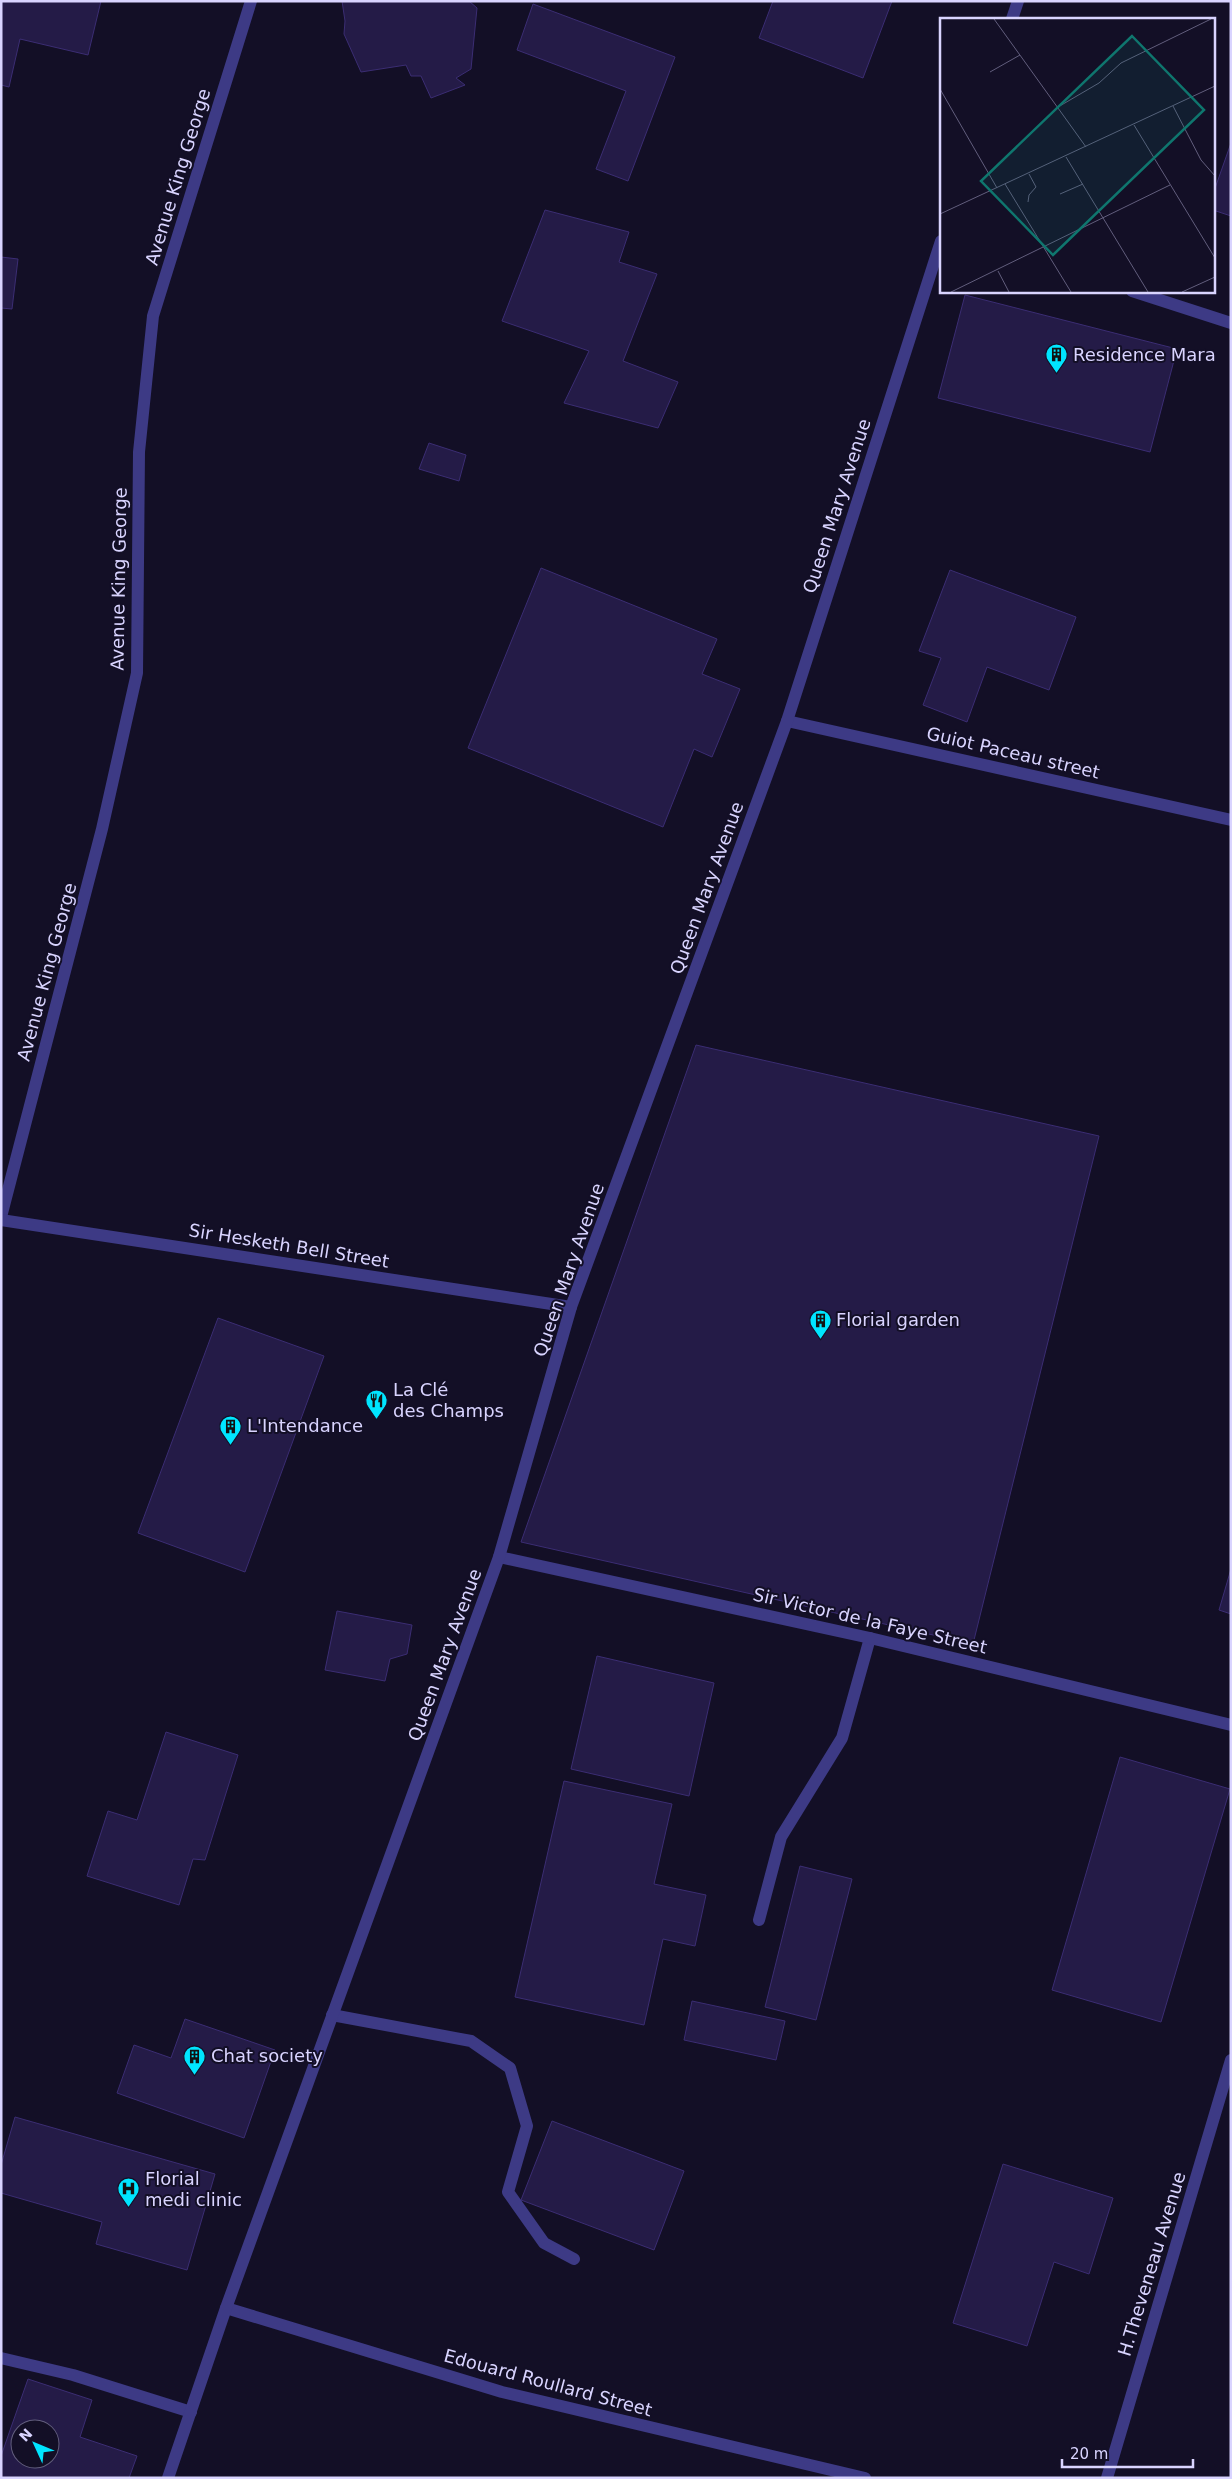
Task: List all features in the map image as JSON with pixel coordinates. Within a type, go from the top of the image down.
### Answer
[{"type":"street","name":"Avenue King George","points":[[1,1218],[102,829],[137,673],[139,452],[153,316],[251,1]]},
{"type":"street","points":[[1012,18],[1018,1]]},
{"type":"street","name":"Queen Mary Avenue","points":[[168,2478],[226,2308],[500,1557],[571,1307],[787,721],[940,244]]},
{"type":"street","points":[[1135,292],[1231,323]]},
{"type":"street","name":"Guiot Paceau street","points":[[787,721],[1231,820]]},
{"type":"street","name":"Sir Hesketh Bell Street","points":[[1,1218],[571,1307]]},
{"type":"street","name":"Sir Victor de la Faye Street","points":[[500,1557],[870,1638],[1231,1725]]},
{"type":"street","points":[[760,1920],[782,1837],[842,1738],[870,1638]]},
{"type":"street","points":[[332,2015],[471,2041],[510,2068],[527,2126],[508,2192],[544,2243],[574,2259]]},
{"type":"street","name":"H.Theveneau Avenue","points":[[1107,2478],[1231,2060]]},
{"type":"street","name":"Edouard Roullard Street","points":[[226,2308],[502,2392],[865,2478]]},
{"type":"street","points":[[1,2358],[73,2375],[191,2412]]},
{"type":"building","points":[[1,1],[101,1],[88,55],[20,39],[9,87],[1,85]]},
{"type":"building","points":[[342,1],[469,1],[477,8],[471,69],[456,78],[465,85],[431,98],[421,76],[411,76],[406,65],[361,72],[344,34],[345,21]]},
{"type":"building","points":[[773,1],[892,1],[863,78],[759,38]]},
{"type":"building","points":[[533,4],[675,57],[628,181],[596,169],[626,91],[517,50]]},
{"type":"building","points":[[1231,143],[1231,216],[1214,210],[1214,191]]},
{"type":"building","points":[[545,210],[629,232],[619,262],[657,274],[623,361],[678,382],[658,428],[564,403],[589,351],[502,321]]},
{"type":"building","points":[[1,257],[18,259],[12,309],[1,308]]},
{"type":"building","name":"Residence Mara","points":[[965,295],[1177,349],[1150,452],[938,398]]},
{"type":"building","points":[[429,443],[466,455],[459,481],[419,469]]},
{"type":"building","points":[[541,568],[717,639],[702,674],[740,689],[712,757],[694,749],[663,827],[468,748]]},
{"type":"building","points":[[950,570],[1076,617],[1049,690],[987,667],[967,722],[923,705],[941,658],[919,651]]},
{"type":"building","name":"Florial garden","points":[[696,1045],[1099,1136],[973,1644],[521,1542]]},
{"type":"building","name":"L'Intendance","points":[[218,1318],[324,1356],[245,1572],[138,1533]]},
{"type":"building","points":[[1231,1569],[1231,1614],[1219,1610]]},
{"type":"building","points":[[337,1611],[412,1625],[407,1654],[390,1659],[385,1681],[325,1670]]},
{"type":"building","points":[[597,1656],[714,1683],[689,1796],[571,1769]]},
{"type":"building","points":[[166,1732],[238,1755],[205,1860],[193,1859],[179,1905],[87,1876],[108,1811],[137,1820]]},
{"type":"building","points":[[1120,1757],[1230,1789],[1161,2022],[1052,1990]]},
{"type":"building","points":[[564,1781],[672,1804],[654,1884],[706,1895],[695,1946],[663,1939],[644,2025],[515,1997]]},
{"type":"building","points":[[800,1866],[852,1879],[816,2020],[765,2007]]},
{"type":"building","points":[[692,2001],[785,2021],[776,2060],[684,2040]]},
{"type":"building","name":"Chat society","points":[[185,2019],[275,2050],[244,2138],[117,2093],[134,2045],[171,2058]]},
{"type":"building","name":"Florial medi clinic","points":[[15,2117],[215,2174],[187,2270],[96,2244],[102,2222],[1,2193],[1,2165]]},
{"type":"building","points":[[552,2121],[684,2171],[654,2250],[521,2200]]},
{"type":"building","points":[[1003,2164],[1113,2198],[1089,2274],[1054,2262],[1027,2346],[953,2323]]},
{"type":"building","points":[[28,2379],[92,2400],[80,2437],[137,2456],[129,2478],[1,2478],[1,2456],[10,2430],[10,2469],[60,2469],[60,2419],[14,2419]]},
{"type":"place","name":"Residence Mara","points":[[1057,374]]},
{"type":"place","name":"Florial garden","points":[[820,1339]]},
{"type":"place","name":"La Clé des Champs","points":[[377,1419]]},
{"type":"place","name":"L'Intendance","points":[[231,1445]]},
{"type":"place","name":"Chat society","points":[[195,2075]]},
{"type":"place","name":"Florial medi clinic","points":[[129,2208]]}]
